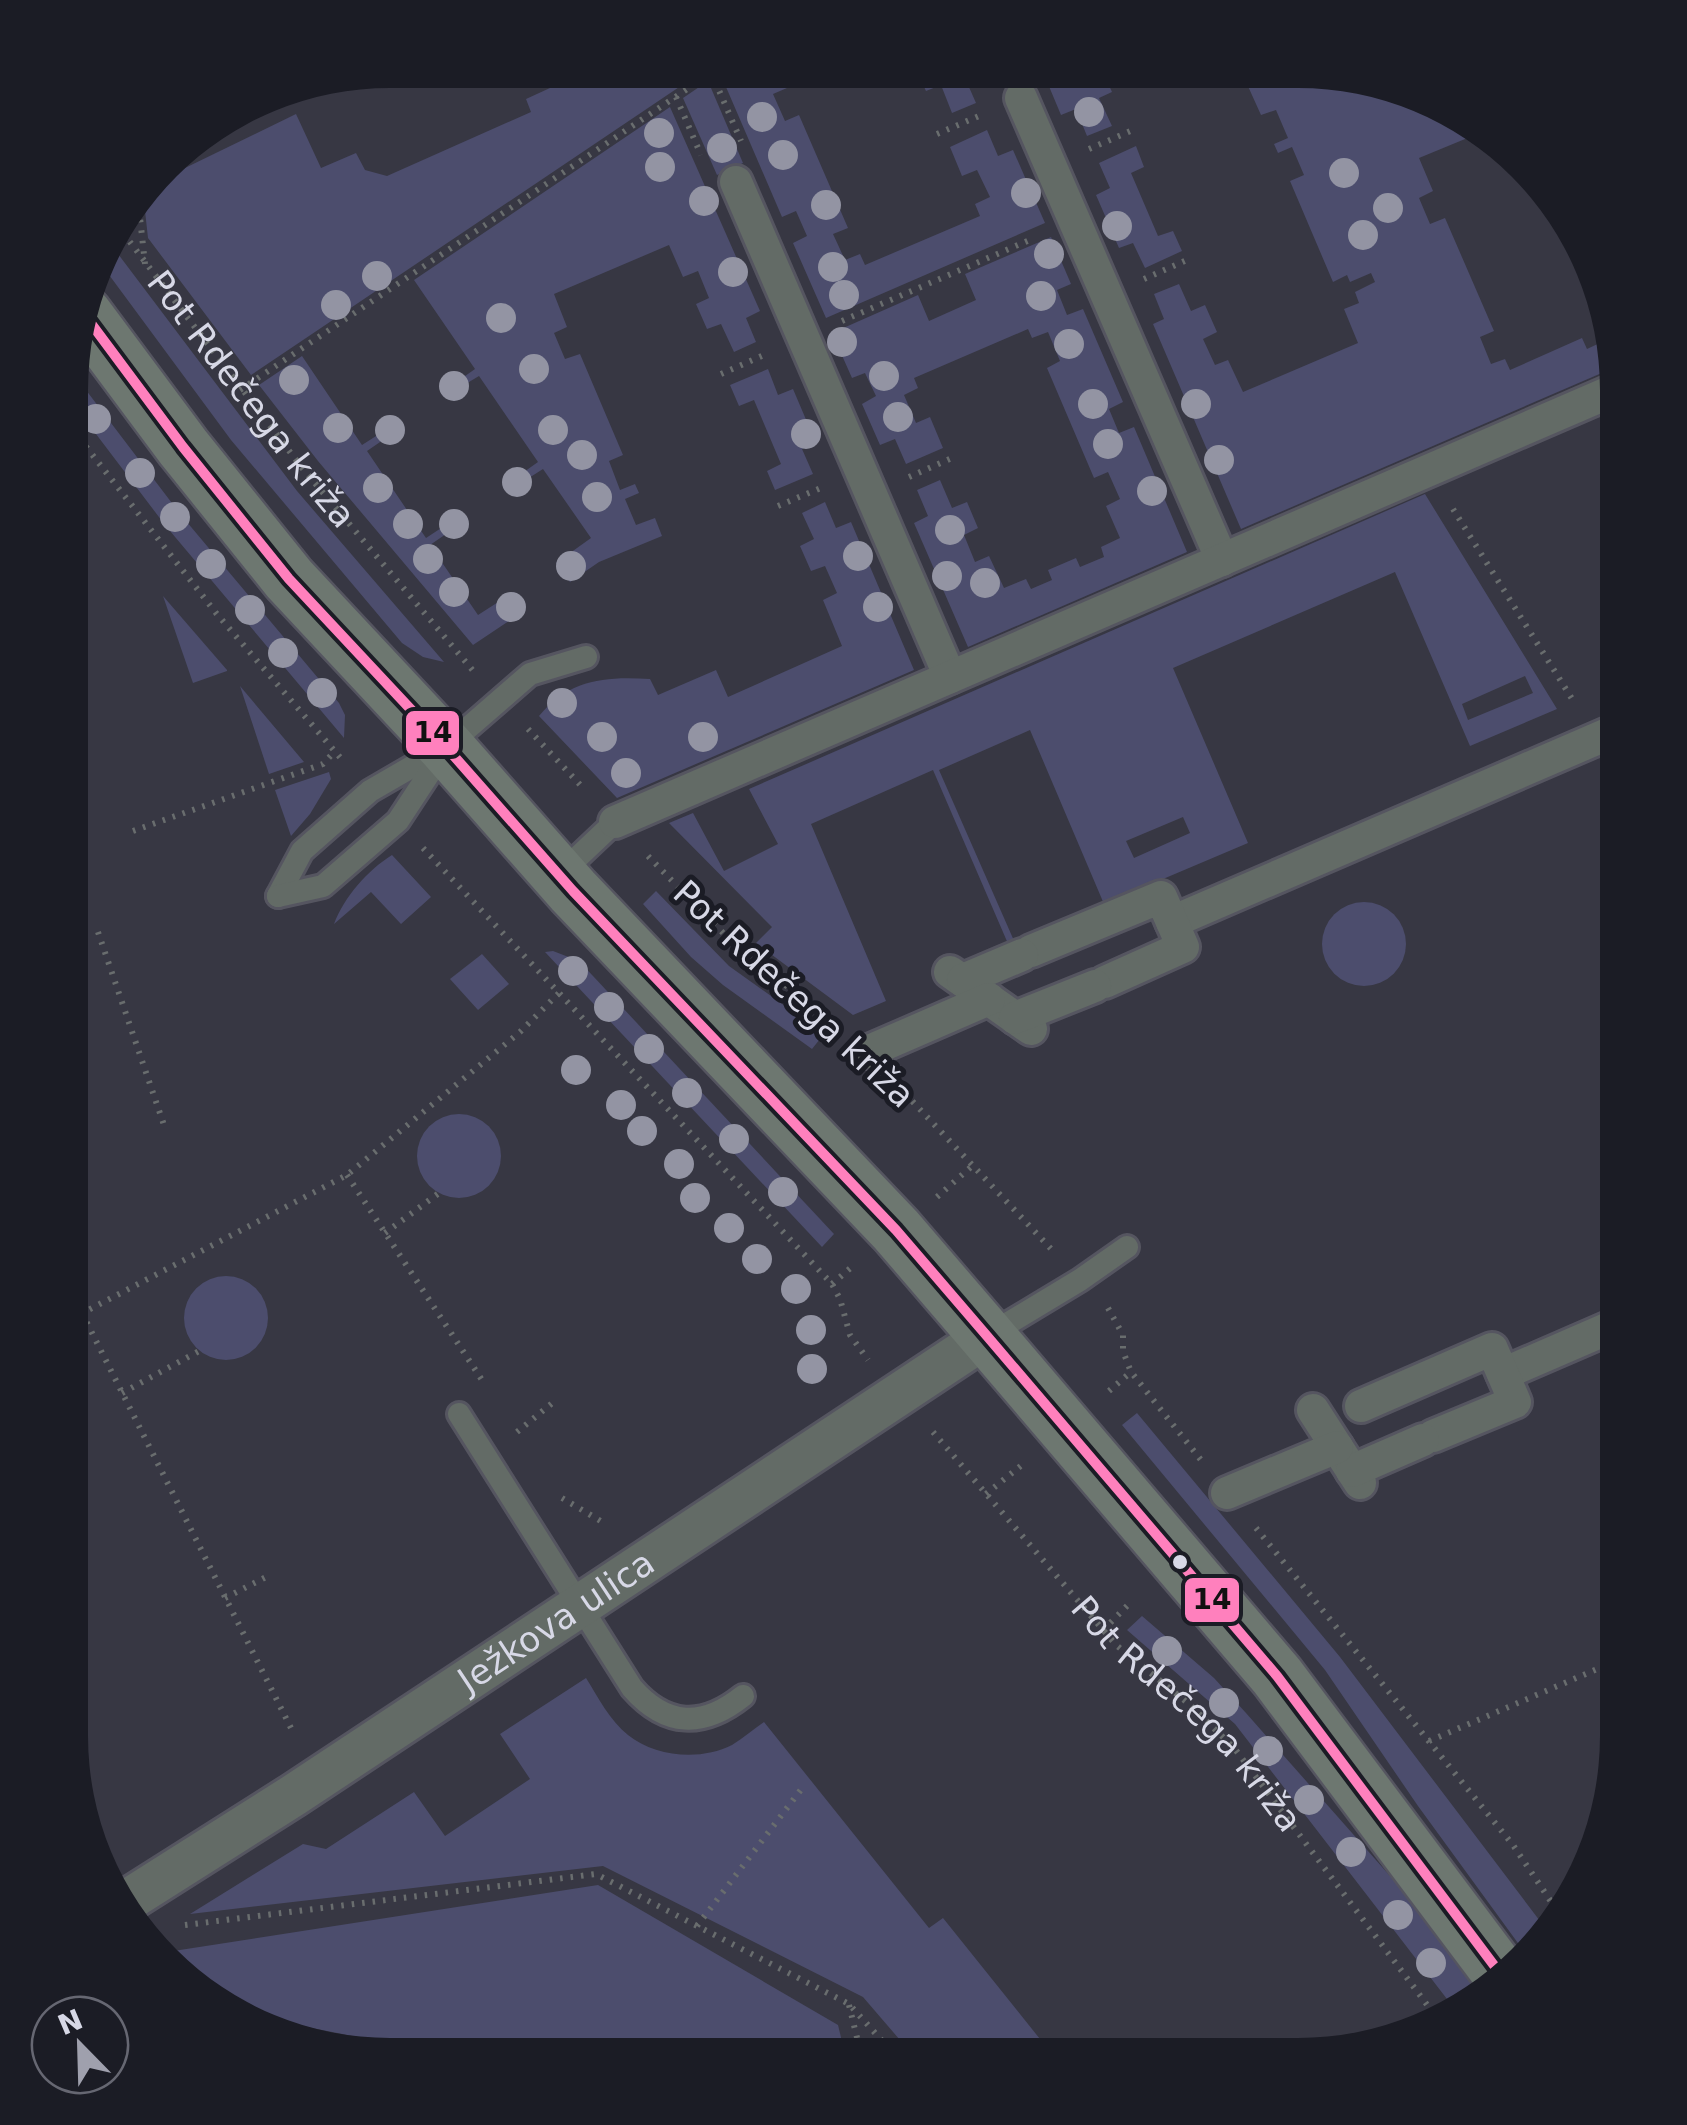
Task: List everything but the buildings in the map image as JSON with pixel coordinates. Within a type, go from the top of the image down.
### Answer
[{"type":"main road","points":[[95,328],[183,448],[289,580],[559,874],[896,1230],[987,1336],[1276,1676],[1493,1964]]},
{"type":"street","points":[[1021,98],[1222,560]]},
{"type":"street","points":[[736,182],[950,677]]},
{"type":"street","points":[[615,822],[1600,396]]},
{"type":"street","points":[[1172,922],[1600,737]]},
{"type":"street","points":[[866,1052],[990,1000],[1100,984],[1183,947],[1161,897],[1027,953],[990,1000]]},
{"type":"street","points":[[1502,1374],[1599,1332]]},
{"type":"street","name":"Ježkova ulica","points":[[135,1896],[294,1795],[987,1336]]},
{"type":"street","points":[[1227,1493],[1337,1447],[1428,1438],[1515,1402],[1492,1349],[1357,1408],[1337,1447]]},
{"type":"lane","points":[[446,747],[398,820],[322,886],[278,896],[302,851],[370,791],[446,747],[530,674],[586,657]]},
{"type":"lane","points":[[559,874],[615,822]]},
{"type":"lane","points":[[987,1336],[1127,1248]]},
{"type":"lane","points":[[458,1414],[645,1704],[686,1720],[708,1718],[727,1710],[744,1696]]},
{"type":"path","points":[[240,390],[688,88]]},
{"type":"path","points":[[719,88],[755,174],[736,182]]},
{"type":"path","points":[[140,219],[145,265]]},
{"type":"path","points":[[804,338],[1075,220]]},
{"type":"path","name":"Pot Rdečega križa","points":[[128,240],[240,390],[468,664]]},
{"type":"path","points":[[87,448],[216,614],[337,754],[323,764],[133,831]]},
{"type":"path","points":[[1429,470],[1600,725]]},
{"type":"path","name":"Pot Rdečega križa","points":[[533,735],[726,936],[866,1052],[1055,1254]]},
{"type":"path","points":[[422,848],[832,1284],[844,1308],[850,1335],[872,1365]]},
{"type":"path","points":[[98,932],[165,1128]]},
{"type":"path","points":[[87,1310],[347,1175],[520,1032],[560,992]]},
{"type":"path","points":[[944,1190],[972,1166]]},
{"type":"path","points":[[347,1175],[483,1383]]},
{"type":"path","points":[[384,1233],[439,1194]]},
{"type":"path","points":[[832,1284],[859,1261]]},
{"type":"path","points":[[1106,1306],[1123,1335],[1130,1372],[1513,1845],[1550,1900]]},
{"type":"path","points":[[87,1323],[292,1730]]},
{"type":"path","points":[[122,1393],[200,1351]]},
{"type":"path","points":[[1102,1397],[1130,1372]]},
{"type":"path","points":[[516,1433],[556,1400]]},
{"type":"path","points":[[505,1416],[525,1446]]},
{"type":"path","name":"Pot Rdečega križa","points":[[922,1419],[1102,1630],[1209,1721],[1235,1749],[1429,2007]]},
{"type":"path","points":[[986,1494],[1015,1471]]},
{"type":"path","points":[[553,1486],[562,1499],[604,1523]]},
{"type":"path","points":[[226,1598],[270,1574]]},
{"type":"path","points":[[1102,1630],[1130,1603]]},
{"type":"path","points":[[1430,1741],[1599,1667]]},
{"type":"path","points":[[697,1926],[803,1788]]},
{"type":"path","points":[[166,1927],[596,1874],[848,2004],[878,2037]]},
{"type":"path","points":[[848,2004],[856,2037]]},
{"type":"shaded area","points":[[550,88],[678,88],[251,375],[148,238],[145,213],[187,167],[296,114],[321,168],[356,153],[365,170],[387,176],[531,112],[526,99]]},
{"type":"shaded area","points":[[698,88],[711,88],[743,163],[717,175],[683,98]]},
{"type":"shaded area","points":[[726,88],[787,88],[773,94],[785,121],[799,115],[848,228],[833,234],[845,260],[860,254],[865,265],[980,216],[975,204],[990,197],[977,170],[962,176],[950,147],[987,130],[998,156],[1013,150],[1045,223],[826,318],[793,243],[807,236],[796,211],[782,217]]},
{"type":"shaded area","points":[[942,88],[969,88],[976,103],[952,113]]},
{"type":"shaded area","points":[[1050,88],[1110,88],[1112,92],[1099,98],[1112,126],[1087,136],[1076,109],[1061,115]]},
{"type":"shaded area","points":[[1249,88],[1337,90],[1394,104],[1466,139],[1419,158],[1433,191],[1419,198],[1430,224],[1445,218],[1494,331],[1480,337],[1491,364],[1505,359],[1510,370],[1582,338],[1587,349],[1596,345],[1599,374],[1241,529],[1153,324],[1164,319],[1154,294],[1179,284],[1191,311],[1205,305],[1217,332],[1203,339],[1215,365],[1228,360],[1243,392],[1358,343],[1344,309],[1359,303],[1355,292],[1375,282],[1371,273],[1350,282],[1347,275],[1333,282],[1290,181],[1304,175],[1292,147],[1278,153],[1274,144],[1288,138],[1276,110],[1261,115]]},
{"type":"shaded area","points":[[670,107],[760,311],[746,318],[756,342],[734,352],[721,324],[707,329],[696,304],[709,298],[698,271],[683,277],[669,245],[554,294],[567,327],[554,333],[565,359],[580,354],[623,455],[609,461],[620,490],[635,484],[639,493],[625,499],[636,525],[655,518],[662,536],[599,562],[570,582],[556,563],[591,538],[543,469],[507,492],[504,486],[538,462],[479,376],[444,397],[441,393],[475,369],[414,280]]},
{"type":"shaded area","points":[[1136,146],[1144,167],[1131,173],[1158,236],[1173,231],[1182,251],[1145,268],[1133,243],[1119,248],[1096,195],[1110,188],[1099,163]]},
{"type":"shaded area","points":[[1051,237],[1071,284],[1057,290],[1067,315],[1083,309],[1123,402],[1109,409],[1119,433],[1134,427],[1187,552],[968,647],[914,523],[928,516],[917,490],[940,480],[952,508],[967,502],[978,528],[964,535],[975,562],[989,556],[1004,588],[1026,579],[1031,589],[1052,580],[1048,570],[1076,558],[1080,567],[1104,557],[1101,547],[1120,538],[1106,506],[1120,499],[1108,472],[1094,478],[1047,368],[1060,361],[1048,332],[1032,338],[1028,329],[914,378],[918,388],[904,395],[916,423],[930,417],[943,448],[906,464],[895,439],[880,445],[862,404],[876,396],[865,373],[852,378],[832,333],[918,295],[929,321],[976,300],[965,274]]},
{"type":"shaded area","points":[[120,256],[297,491],[444,662],[423,657],[402,643],[231,440],[110,276]]},
{"type":"shaded area","points":[[302,356],[362,445],[398,422],[402,427],[367,451],[426,538],[461,515],[465,521],[430,545],[478,615],[514,592],[524,611],[473,645],[259,385]]},
{"type":"shaded area","points":[[768,369],[778,395],[793,389],[816,443],[802,449],[813,474],[775,490],[767,471],[781,464],[754,400],[739,406],[730,385]]},
{"type":"shaded area","points":[[87,391],[181,515],[339,703],[345,715],[344,738],[165,525],[87,422]]},
{"type":"shaded area","points":[[1425,494],[1557,709],[1470,746],[1395,572],[1173,668],[1248,843],[1104,904],[1030,730],[939,770],[1015,943],[1009,946],[933,770],[811,824],[886,1001],[853,1015],[756,943],[772,927],[669,823],[693,813],[724,871],[778,844],[749,789]],"holes":[[[1525,676],[1533,693],[1468,720],[1462,704]],[[1183,817],[1190,833],[1134,858],[1126,841]]]},
{"type":"shaded area","points":[[825,502],[836,528],[851,522],[914,670],[617,798],[539,716],[576,687],[618,678],[650,679],[658,695],[716,670],[728,697],[842,646],[823,600],[837,593],[825,566],[811,571],[800,546],[814,539],[802,513]]},
{"type":"shaded area","points":[[163,596],[227,670],[227,671],[193,683]]},
{"type":"shaded area","points":[[240,686],[304,762],[269,774]]},
{"type":"shaded area","points":[[329,772],[331,779],[291,836],[275,790]]},
{"type":"shaded area","points":[[392,855],[431,897],[401,924],[371,892],[334,924],[358,885]]},
{"type":"shaded area","points":[[656,891],[729,966],[824,1034],[812,1049],[691,957],[643,904]]},
{"type":"shaded area","points":[[1364,902],[1380,905],[1394,914],[1403,928],[1403,960],[1394,974],[1380,983],[1364,986],[1348,983],[1334,974],[1325,960],[1322,944],[1325,928],[1334,914],[1348,905]]},
{"type":"shaded area","points":[[553,951],[579,961],[834,1234],[822,1247],[545,952]]},
{"type":"shaded area","points":[[482,954],[509,984],[478,1010],[450,979]]},
{"type":"shaded area","points":[[459,1114],[475,1117],[489,1126],[498,1140],[498,1172],[489,1186],[475,1195],[459,1198],[443,1195],[429,1186],[420,1172],[417,1156],[420,1140],[429,1126],[443,1117]]},
{"type":"shaded area","points":[[226,1276],[242,1279],[256,1288],[265,1302],[265,1334],[256,1348],[242,1357],[226,1360],[210,1357],[196,1348],[187,1334],[184,1318],[187,1302],[196,1288],[210,1279]]},
{"type":"shaded area","points":[[1137,1413],[1340,1657],[1538,1918],[1517,1942],[1325,1670],[1122,1425]]},
{"type":"shaded area","points":[[1142,1616],[1214,1678],[1398,1885],[1472,1981],[1446,1998],[1235,1724],[1127,1630]]},
{"type":"shaded area","points":[[586,1678],[622,1729],[639,1742],[665,1752],[693,1755],[720,1750],[764,1722],[929,1928],[943,1918],[1038,2037],[897,2037],[863,1997],[603,1866],[190,1914],[303,1844],[326,1849],[414,1792],[445,1836],[530,1779],[500,1734]]},
{"type":"shaded area","points":[[598,1885],[838,2025],[841,2037],[370,2037],[334,2032],[256,2006],[206,1975],[178,1950]]},
{"type":"transit line","name":"14","points":[[95,328],[289,579],[446,747],[573,891],[896,1230],[987,1336],[1277,1676],[1493,1964]]}]
